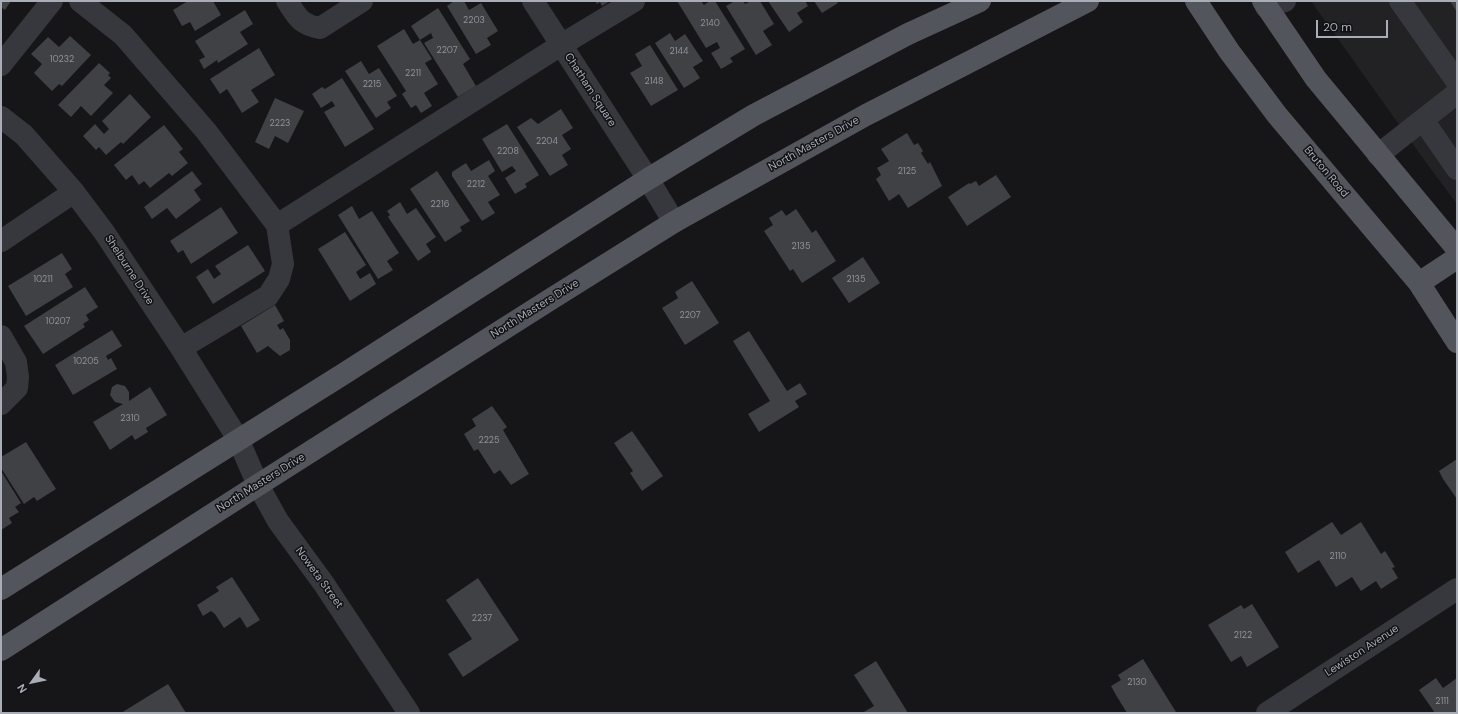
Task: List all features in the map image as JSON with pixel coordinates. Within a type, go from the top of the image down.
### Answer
[{"type":"main road","points":[[1,589],[338,377],[648,179],[754,115],[908,34],[980,1]]},
{"type":"main road","name":"North Masters Drive","points":[[1,650],[258,485],[674,222],[866,115],[1088,1]]},
{"type":"main road","name":"Bruton Road","points":[[1196,1],[1229,51],[1277,115],[1419,283],[1457,342]]},
{"type":"main road","points":[[1271,3],[1316,80],[1457,249]]},
{"type":"main road","points":[[1419,283],[1457,258]]},
{"type":"street","points":[[1,65],[52,1]]},
{"type":"street","points":[[80,1],[123,35],[206,131],[277,225],[283,264],[279,279],[268,296],[181,348]]},
{"type":"street","points":[[287,1],[300,21],[310,27],[320,28],[361,1]]},
{"type":"street","name":"Chatham Square","points":[[533,1],[648,179],[674,222]]},
{"type":"street","points":[[277,225],[561,45],[634,1]]},
{"type":"street","points":[[1400,1],[1457,82]]},
{"type":"street","points":[[1378,155],[1457,93]]},
{"type":"street","name":"Shelburne Drive","points":[[1,118],[24,135],[74,192],[104,232],[181,348],[238,439]]},
{"type":"street","points":[[1423,120],[1457,169]]},
{"type":"street","points":[[1,241],[74,192]]},
{"type":"street","points":[[1,336],[16,362],[18,377],[17,388],[1,404]]},
{"type":"street","name":"Noweta Street","points":[[238,439],[258,485],[278,521],[324,584],[409,713]]},
{"type":"street","name":"Lewiston Avenue","points":[[1267,713],[1457,589]]},
{"type":"shaded area","points":[[1311,1],[1457,1],[1457,204],[1427,164]]},
{"type":"building","points":[[1,1],[11,1],[5,10],[1,7]]},
{"type":"building","points":[[188,1],[213,1],[221,15],[195,31],[190,22],[182,26],[173,10]]},
{"type":"building","points":[[454,1],[464,1],[469,10],[481,3],[498,31],[487,38],[491,45],[476,54],[447,6]]},
{"type":"building","points":[[595,1],[610,1],[602,6],[600,2],[597,4]]},
{"type":"building","points":[[677,1],[701,1],[704,5],[710,1],[715,1],[745,49],[730,58],[733,62],[721,69],[711,53],[720,48],[717,42],[706,48]]},
{"type":"building","points":[[735,1],[743,1],[745,4],[751,1],[760,1],[774,24],[763,31],[772,45],[756,55],[726,6]]},
{"type":"building","points":[[768,1],[805,1],[808,6],[797,13],[803,22],[789,32]]},
{"type":"building","points":[[814,1],[836,1],[838,3],[822,13]]},
{"type":"building","points":[[1450,1],[1457,1],[1457,12]]},
{"type":"building","points":[[438,8],[470,59],[463,64],[476,86],[458,97],[424,43],[433,38],[431,33],[420,40],[411,26]]},
{"type":"building","points":[[245,10],[253,24],[240,32],[248,44],[218,63],[217,60],[204,69],[199,60],[205,57],[195,41]]},
{"type":"building","points":[[404,29],[413,44],[420,40],[432,59],[425,63],[438,84],[424,93],[432,106],[421,113],[416,105],[411,108],[402,94],[406,91],[377,46]]},
{"type":"building","points":[[670,33],[675,41],[685,34],[703,61],[693,67],[700,78],[684,88],[655,43]]},
{"type":"building","points":[[70,36],[91,55],[62,86],[59,84],[52,91],[34,73],[42,64],[31,54],[48,37],[59,47]]},
{"type":"building","points":[[650,45],[678,90],[651,106],[630,73],[642,66],[635,54]]},
{"type":"building","points":[[259,48],[275,75],[251,90],[259,102],[242,113],[227,89],[220,94],[210,79]]},
{"type":"building","points":[[361,61],[369,74],[379,68],[397,96],[387,102],[391,108],[376,118],[345,71]]},
{"type":"building","points":[[99,63],[110,73],[108,75],[111,78],[104,85],[113,93],[91,116],[81,106],[71,117],[58,105]]},
{"type":"building","points":[[342,78],[374,129],[345,147],[324,112],[335,106],[332,101],[321,108],[312,94],[322,87],[325,89]]},
{"type":"building","points":[[130,94],[151,117],[123,144],[121,142],[106,155],[99,147],[96,150],[83,136],[95,124],[104,134],[109,129],[102,121]]},
{"type":"building","points":[[275,98],[304,111],[288,143],[275,136],[269,149],[255,142]]},
{"type":"building","points":[[561,109],[573,128],[562,135],[571,149],[562,155],[568,165],[550,176],[517,127],[531,118],[538,124]]},
{"type":"building","points":[[507,124],[539,175],[525,184],[527,187],[515,194],[505,178],[516,171],[512,166],[502,172],[482,139]]},
{"type":"building","points":[[164,125],[183,149],[179,152],[188,163],[172,176],[169,173],[150,188],[144,181],[139,185],[132,175],[126,180],[114,165]]},
{"type":"building","points":[[907,133],[914,145],[918,143],[923,151],[921,153],[928,164],[930,162],[942,186],[908,208],[899,194],[889,201],[876,179],[881,175],[877,168],[889,161],[881,149]]},
{"type":"building","points":[[489,160],[495,171],[488,176],[500,195],[488,202],[495,213],[482,221],[452,176],[452,172],[466,163],[471,171]]},
{"type":"building","points":[[192,171],[202,184],[194,190],[201,200],[176,219],[167,208],[152,219],[144,207]]},
{"type":"building","points":[[437,171],[470,221],[460,227],[462,231],[445,242],[410,189]]},
{"type":"building","points":[[996,175],[1011,197],[967,226],[948,197],[969,183],[970,184],[976,181],[979,186]]},
{"type":"building","points":[[400,202],[407,214],[416,208],[436,237],[426,244],[431,252],[418,261],[388,217],[390,215],[387,211]]},
{"type":"building","points":[[352,206],[359,219],[372,211],[399,253],[387,261],[393,270],[378,279],[338,215]]},
{"type":"building","points":[[221,207],[238,233],[191,264],[183,250],[178,253],[170,241]]},
{"type":"building","points":[[796,209],[812,233],[816,230],[836,261],[802,283],[793,269],[790,271],[764,231],[773,225],[769,218],[782,210],[786,216]]},
{"type":"building","points":[[345,232],[366,265],[356,272],[360,279],[370,273],[376,284],[350,301],[318,249]]},
{"type":"building","points":[[248,245],[265,271],[213,304],[196,277],[208,269],[214,279],[221,274],[215,266]]},
{"type":"building","points":[[62,253],[72,269],[65,274],[73,287],[26,316],[8,286]]},
{"type":"building","points":[[863,257],[880,283],[849,303],[832,278]]},
{"type":"building","points":[[692,281],[719,323],[685,345],[662,308],[678,298],[675,292]]},
{"type":"building","points":[[85,287],[98,307],[86,315],[89,320],[83,324],[85,327],[43,354],[24,326]]},
{"type":"building","points":[[275,305],[284,321],[277,325],[280,330],[283,328],[290,340],[290,350],[280,356],[268,346],[257,353],[241,326]]},
{"type":"building","points":[[112,330],[122,346],[106,356],[108,360],[111,358],[117,369],[73,395],[55,365]]},
{"type":"building","points":[[749,331],[787,391],[800,383],[807,394],[795,401],[799,407],[759,432],[748,414],[770,401],[733,341]]},
{"type":"building","points":[[117,384],[125,386],[129,392],[129,401],[150,387],[167,415],[146,428],[148,432],[135,440],[132,435],[110,450],[93,422],[123,404],[115,402],[110,395],[112,387]]},
{"type":"building","points":[[492,406],[507,427],[503,430],[529,474],[511,485],[500,470],[494,474],[478,449],[474,451],[464,434],[476,426],[472,419]]},
{"type":"building","points":[[632,431],[663,476],[642,491],[630,473],[633,471],[614,443]]},
{"type":"building","points":[[26,442],[56,489],[37,501],[34,497],[24,504],[1,468],[1,457]]},
{"type":"building","points":[[1457,459],[1457,499],[1439,471]]},
{"type":"building","points":[[1,471],[21,503],[15,507],[19,512],[9,518],[12,523],[1,530]]},
{"type":"building","points":[[1332,522],[1341,535],[1361,522],[1381,554],[1385,551],[1395,567],[1392,568],[1398,578],[1381,589],[1376,581],[1361,591],[1352,577],[1336,587],[1319,560],[1298,573],[1285,552]]},
{"type":"building","points":[[232,577],[260,620],[247,628],[240,617],[224,628],[215,614],[211,611],[203,616],[197,605],[219,591],[216,587]]},
{"type":"building","points":[[478,578],[519,640],[463,677],[448,654],[472,639],[446,600]]},
{"type":"building","points":[[1252,604],[1279,647],[1247,667],[1241,656],[1231,662],[1208,625],[1241,605],[1244,609]]},
{"type":"building","points":[[1143,659],[1176,712],[1175,713],[1127,713],[1116,695],[1111,686],[1121,680],[1118,675]]},
{"type":"building","points":[[876,661],[908,713],[862,713],[874,706],[854,675]]},
{"type":"building","points":[[1436,678],[1443,688],[1457,678],[1457,713],[1435,713],[1419,690]]},
{"type":"building","points":[[168,684],[186,713],[121,713]]}]
